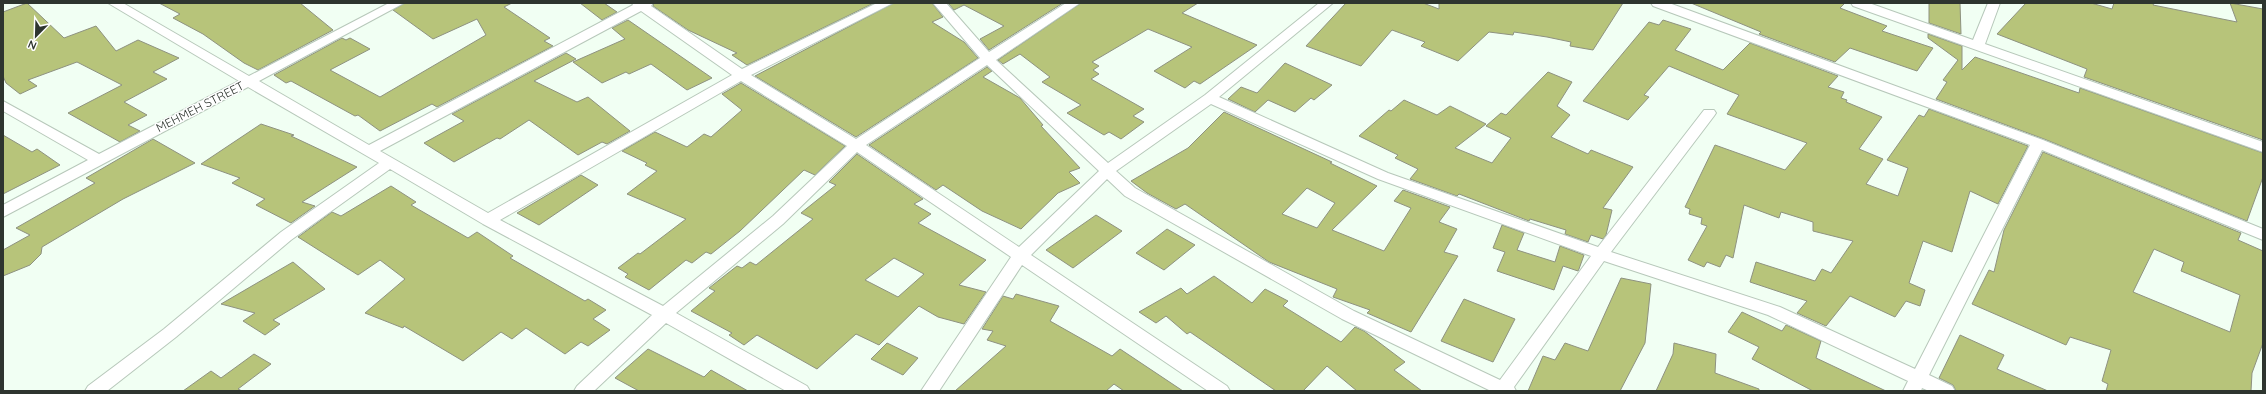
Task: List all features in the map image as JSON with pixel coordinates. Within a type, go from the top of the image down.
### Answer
[{"type":"street","points":[[114,3],[143,22],[251,82],[368,152],[390,163],[488,220],[664,314],[801,391]]},
{"type":"street","name":"MEHMEH STREET","points":[[3,212],[98,159],[251,82],[398,3]]},
{"type":"street","points":[[488,220],[741,75],[887,3]]},
{"type":"street","points":[[938,3],[987,58],[1130,192],[1348,315],[1505,390],[1601,254],[1709,114]]},
{"type":"street","points":[[583,391],[664,314],[778,220],[856,145],[987,58],[1074,3]]},
{"type":"street","points":[[930,391],[1020,256],[1108,170],[1210,98],[1326,3]]},
{"type":"street","points":[[1656,3],[2038,143],[2263,235]]},
{"type":"street","points":[[1857,3],[2263,147]]},
{"type":"street","points":[[1978,45],[1994,3]]},
{"type":"street","points":[[368,152],[642,4],[741,75],[856,145],[1221,391]]},
{"type":"street","points":[[1210,98],[1383,176],[1601,254],[1774,311],[1915,385],[1946,391]]},
{"type":"street","points":[[3,105],[98,159]]},
{"type":"street","points":[[1915,385],[2038,143]]},
{"type":"street","points":[[94,391],[170,333],[286,236],[390,163]]},
{"type":"building","points":[[27,3],[64,38],[96,26],[116,51],[138,40],[179,58],[153,72],[167,79],[124,102],[147,115],[128,125],[140,131],[120,142],[68,113],[122,85],[77,62],[28,80],[37,86],[20,94],[6,83],[3,76],[3,12]]},
{"type":"building","points":[[159,3],[300,3],[333,30],[258,70],[244,63],[203,34],[173,18],[180,14]]},
{"type":"building","points":[[405,3],[512,3],[504,7],[550,38],[544,41],[553,46],[437,107],[432,104],[380,131],[358,115],[355,116],[291,81],[286,83],[274,75],[342,38],[346,40],[350,38],[370,49],[330,70],[380,97],[486,35],[477,19],[433,39],[393,10]]},
{"type":"building","points":[[580,3],[604,3],[617,12],[602,20]]},
{"type":"building","points":[[654,3],[874,3],[747,65],[732,55],[737,53],[688,30],[653,6]]},
{"type":"building","points":[[894,3],[932,3],[943,17],[932,22],[964,42],[978,58],[856,137],[755,76]]},
{"type":"building","points":[[948,3],[1063,3],[989,50],[980,39],[1004,26],[964,5],[954,10]]},
{"type":"building","points":[[1081,3],[1198,3],[1182,13],[1257,45],[1200,84],[1194,81],[1185,88],[1154,71],[1192,47],[1148,29],[1092,62],[1099,66],[1093,70],[1099,74],[1091,79],[1144,109],[1133,116],[1144,122],[1121,139],[1109,132],[1104,135],[1067,113],[1081,105],[1042,82],[1050,77],[1020,54],[1003,64],[998,60]]},
{"type":"building","points":[[1346,3],[1423,3],[1439,9],[1439,3],[1623,3],[1593,50],[1570,46],[1571,42],[1547,37],[1514,32],[1513,35],[1489,32],[1458,61],[1421,46],[1425,42],[1392,30],[1361,66],[1306,46]]},
{"type":"building","points":[[1691,3],[1845,3],[1840,8],[1887,26],[1882,31],[1933,48],[1917,71],[1850,48],[1835,62],[1759,34],[1761,32]]},
{"type":"building","points":[[1929,3],[1960,3],[1961,34],[1929,23]]},
{"type":"building","points":[[2026,3],[2091,3],[2112,9],[2114,3],[2154,3],[2153,5],[2237,22],[2230,3],[2263,9],[2263,140],[2084,77],[2087,69],[1997,34]]},
{"type":"building","points":[[628,20],[712,78],[687,90],[651,64],[629,74],[626,72],[602,83],[573,62],[625,39],[612,28]]},
{"type":"building","points":[[1663,20],[1691,29],[1675,50],[1723,70],[1750,43],[1838,76],[1828,87],[1844,92],[1841,98],[1847,100],[1846,102],[1882,117],[1859,149],[1883,159],[1866,184],[1898,196],[1908,168],[1887,160],[1919,115],[1924,117],[1929,109],[2028,146],[1998,204],[1970,191],[1952,252],[1923,241],[1909,283],[1925,290],[1920,306],[1906,301],[1895,317],[1850,296],[1826,326],[1797,313],[1807,301],[1750,282],[1756,262],[1815,281],[1822,269],[1831,273],[1853,241],[1813,231],[1813,222],[1781,212],[1779,218],[1744,205],[1733,258],[1726,255],[1720,267],[1707,262],[1704,267],[1688,260],[1707,226],[1701,224],[1702,218],[1689,214],[1690,209],[1685,207],[1715,145],[1785,170],[1807,143],[1727,114],[1739,95],[1669,66],[1644,95],[1649,97],[1628,120],[1583,101],[1649,22],[1659,25]]},
{"type":"building","points":[[1928,34],[1962,46],[1962,70],[1975,57],[2079,93],[2080,88],[2263,153],[2263,177],[2247,221],[2044,139],[1936,99],[1947,82],[1943,80],[1958,60],[1928,38]]},
{"type":"building","points":[[566,53],[576,59],[534,81],[577,102],[588,97],[630,131],[607,144],[602,142],[578,155],[529,120],[500,139],[497,138],[454,162],[424,143],[464,121],[452,114]]},
{"type":"building","points":[[1285,63],[1332,85],[1314,100],[1311,98],[1295,112],[1268,100],[1255,112],[1228,99],[1241,87],[1257,93]]},
{"type":"building","points":[[987,67],[992,71],[983,77],[1020,98],[1043,125],[1041,126],[1080,168],[1069,172],[1080,183],[1058,193],[1021,229],[982,211],[943,185],[936,190],[869,145]]},
{"type":"building","points":[[1548,72],[1572,82],[1557,106],[1570,115],[1551,137],[1588,154],[1591,150],[1633,167],[1603,208],[1612,210],[1606,235],[1603,239],[1591,235],[1588,242],[1565,234],[1566,230],[1530,219],[1529,221],[1459,194],[1457,196],[1410,179],[1418,169],[1395,158],[1398,155],[1359,136],[1389,110],[1391,111],[1404,100],[1437,115],[1450,106],[1486,124],[1455,148],[1492,163],[1511,138],[1486,126],[1501,113],[1506,115]]},
{"type":"building","points":[[741,83],[845,146],[815,175],[804,170],[740,231],[711,254],[706,252],[692,263],[686,260],[649,290],[625,277],[628,274],[618,268],[638,253],[640,254],[686,219],[627,194],[657,171],[645,165],[647,163],[622,151],[655,132],[687,147],[704,134],[711,137],[742,110],[722,94]]},
{"type":"building","points":[[1224,112],[1332,162],[1330,163],[1377,186],[1332,230],[1384,251],[1411,208],[1394,201],[1403,190],[1450,207],[1439,222],[1457,229],[1444,252],[1458,256],[1411,332],[1367,313],[1370,310],[1333,297],[1337,289],[1269,262],[1185,204],[1176,209],[1147,193],[1131,181],[1188,148]],"holes":[[[1307,188],[1335,203],[1317,228],[1282,214]]]},
{"type":"building","points":[[261,124],[294,135],[291,136],[357,167],[302,202],[315,206],[291,223],[256,205],[265,199],[232,183],[240,178],[201,164]]},
{"type":"building","points":[[3,135],[32,152],[37,149],[60,165],[3,194]]},
{"type":"building","points":[[153,139],[195,163],[123,199],[42,247],[41,254],[30,265],[3,276],[3,250],[30,235],[16,228],[95,183],[86,178]]},
{"type":"building","points":[[2043,152],[2241,233],[2238,240],[2263,251],[2263,343],[2252,373],[2251,391],[2106,391],[2108,384],[2102,381],[2111,350],[2070,337],[2066,345],[1972,304],[1989,270],[1994,272],[2004,230]],"holes":[[[2154,249],[2184,262],[2181,271],[2240,295],[2230,332],[2133,292]]]},
{"type":"building","points":[[857,154],[923,199],[914,204],[931,214],[918,223],[986,260],[959,285],[986,292],[964,324],[938,317],[919,306],[879,345],[856,334],[817,369],[757,335],[744,345],[729,335],[732,333],[691,311],[715,291],[709,288],[737,266],[742,268],[750,262],[756,265],[813,219],[801,213],[836,185],[829,182]],"holes":[[[894,258],[924,274],[898,297],[865,280]]]},
{"type":"building","points":[[581,175],[598,185],[539,225],[517,213]]},
{"type":"building","points":[[391,186],[416,202],[411,205],[468,238],[477,232],[513,256],[510,258],[585,301],[588,299],[606,310],[593,319],[610,330],[588,346],[581,342],[565,354],[526,328],[512,339],[501,332],[463,361],[404,326],[403,328],[365,313],[405,279],[380,260],[358,275],[298,237],[332,212],[341,216]]},
{"type":"building","points":[[1096,215],[1122,231],[1073,268],[1046,250]]},
{"type":"building","points":[[1502,225],[1524,233],[1517,250],[1555,262],[1560,246],[1584,255],[1578,271],[1563,266],[1554,290],[1497,271],[1505,252],[1493,248]]},
{"type":"building","points":[[1167,229],[1195,245],[1164,270],[1136,253]]},
{"type":"building","points":[[293,262],[325,289],[273,320],[280,324],[265,335],[243,321],[255,313],[221,304]]},
{"type":"building","points":[[1214,276],[1252,303],[1265,289],[1288,301],[1283,306],[1341,342],[1355,327],[1364,331],[1405,362],[1394,370],[1422,391],[1357,391],[1327,366],[1303,391],[1276,391],[1190,332],[1187,334],[1166,316],[1156,323],[1139,312],[1181,288],[1187,294]]},
{"type":"building","points":[[1621,278],[1651,284],[1645,343],[1620,391],[1528,391],[1543,356],[1555,360],[1565,343],[1588,351]]},
{"type":"building","points":[[1016,294],[1059,306],[1050,321],[1112,356],[1120,349],[1183,391],[1124,391],[1114,384],[1106,391],[955,391],[1006,346],[987,340],[993,331],[982,329],[1003,296],[1013,299]]},
{"type":"building","points":[[1464,299],[1515,319],[1493,362],[1441,341]]},
{"type":"building","points":[[1742,312],[1782,331],[1786,325],[1821,341],[1816,358],[1886,391],[1813,391],[1752,359],[1759,347],[1728,332]]},
{"type":"building","points":[[1960,335],[2004,355],[1997,369],[2048,391],[1956,391],[1953,385],[1939,378]]},
{"type":"building","points":[[887,343],[918,358],[903,375],[871,359]]},
{"type":"building","points":[[1674,343],[1716,354],[1715,373],[1759,389],[1759,391],[1656,391],[1673,354]]},
{"type":"building","points":[[648,349],[704,377],[711,370],[748,391],[639,391],[615,378]]},
{"type":"building","points":[[254,354],[271,364],[238,389],[242,391],[183,391],[211,371],[221,378]]}]
